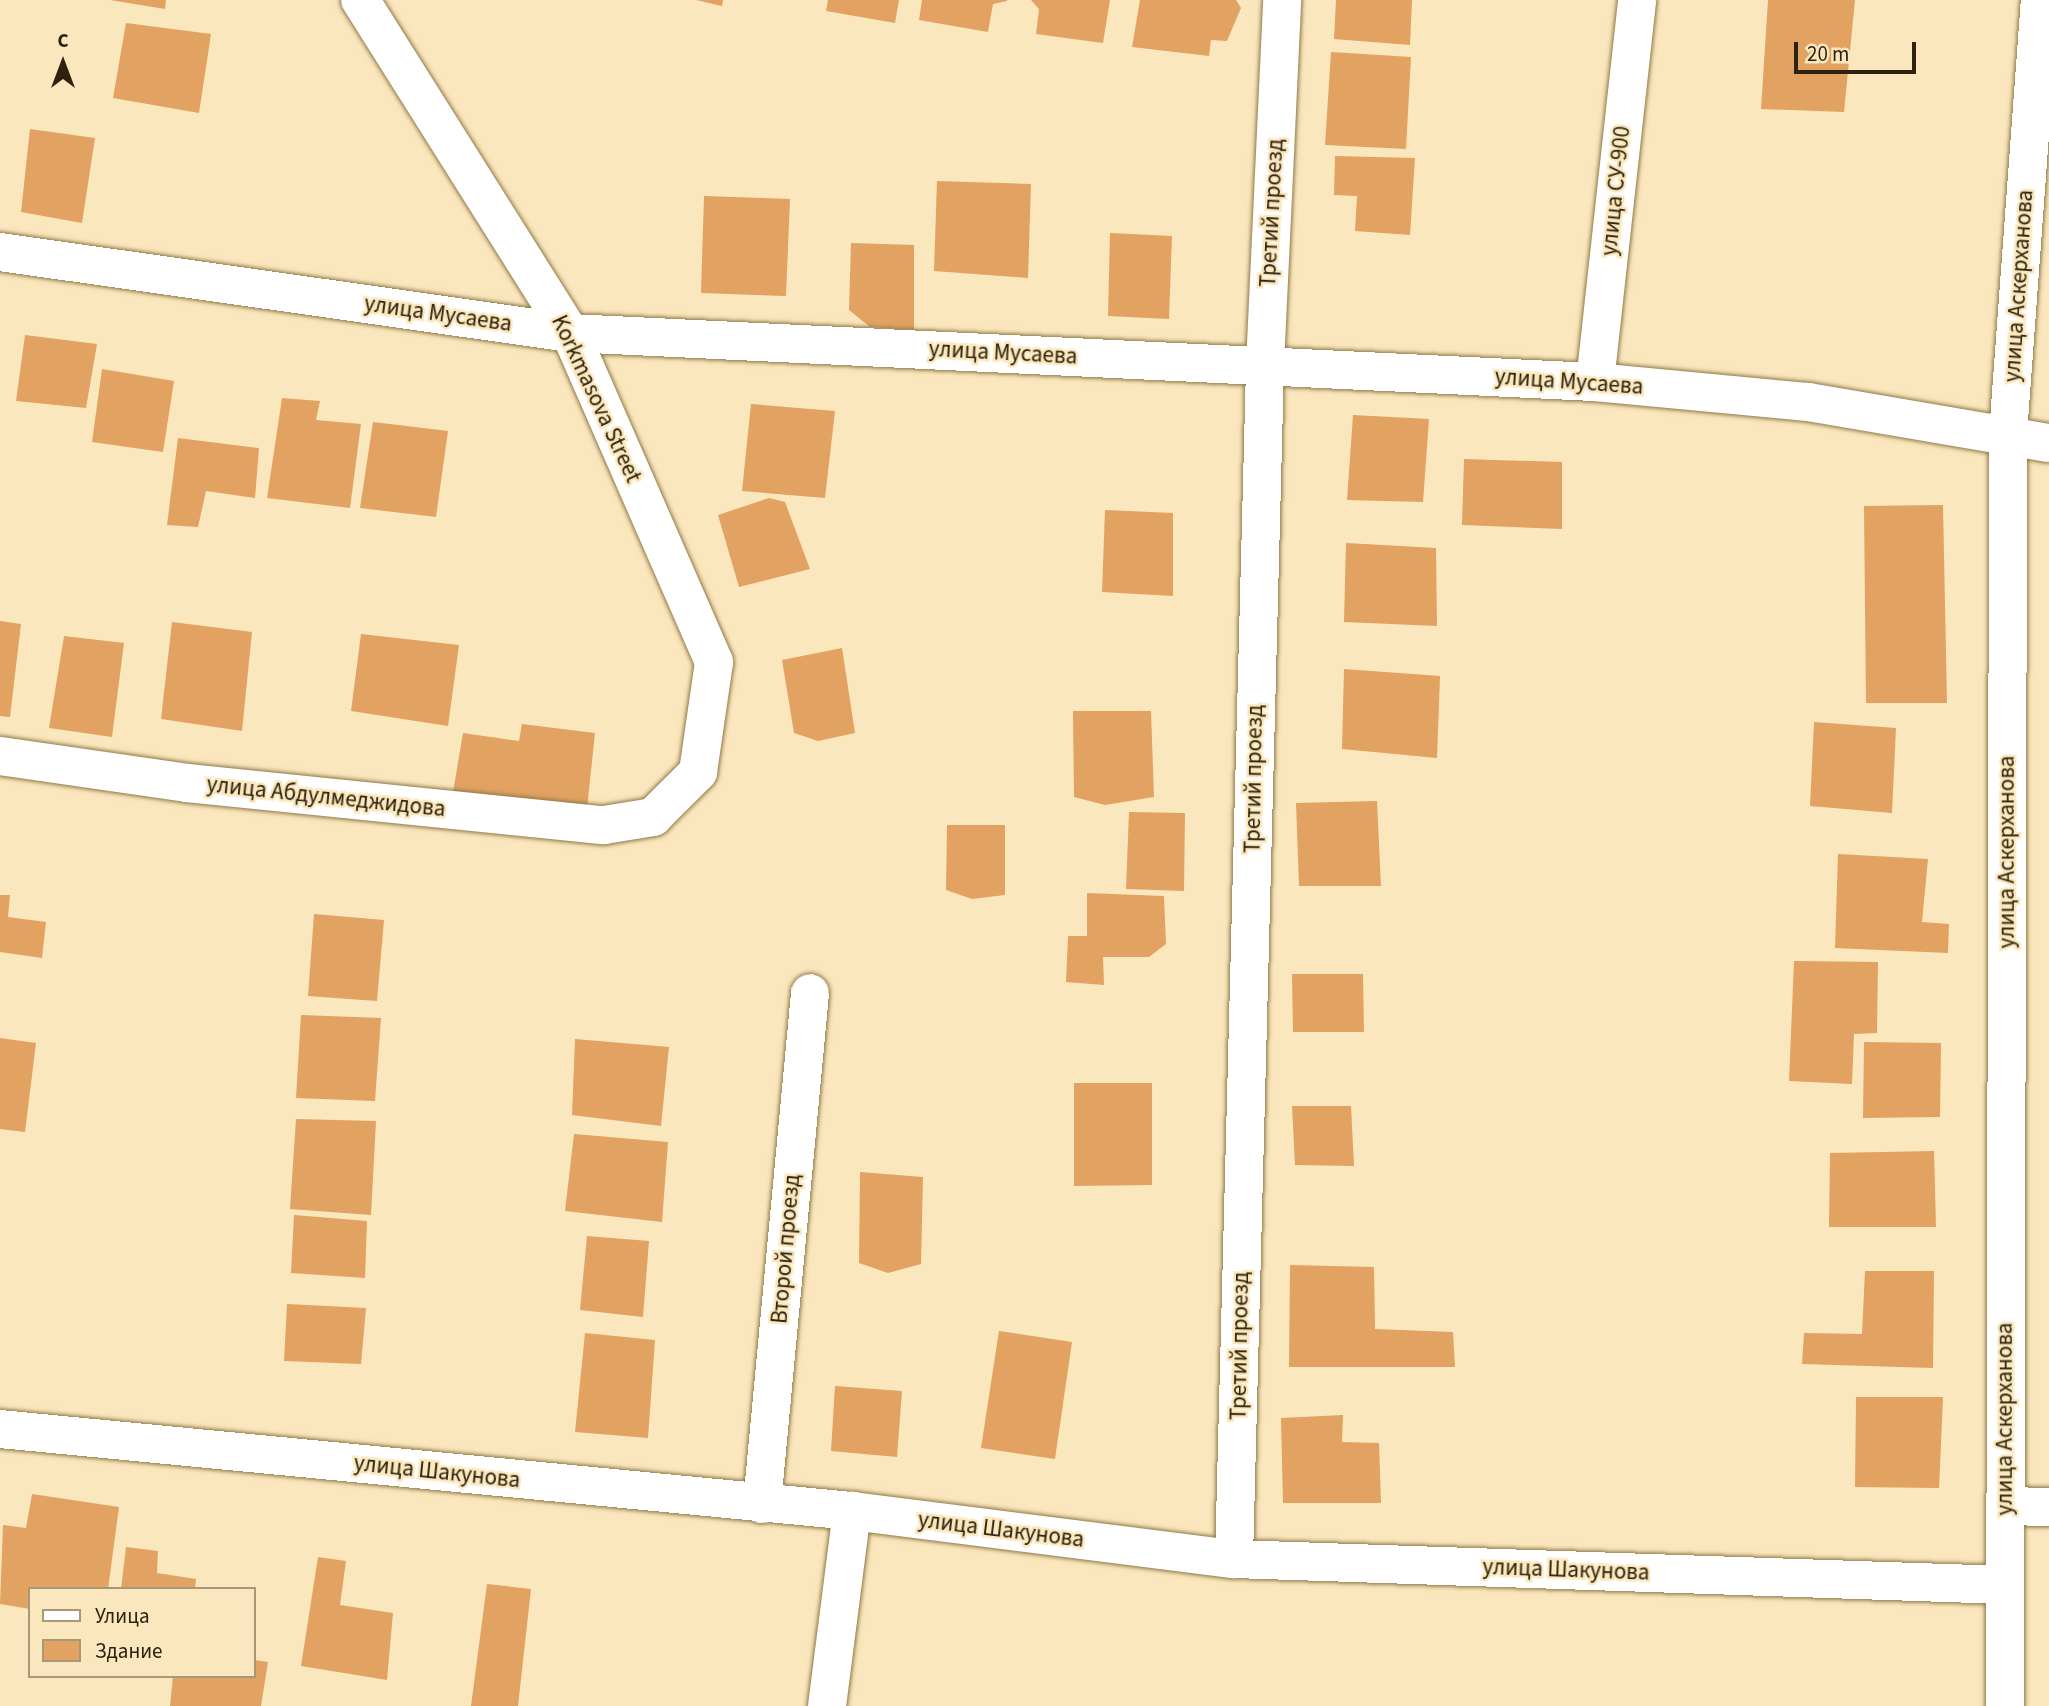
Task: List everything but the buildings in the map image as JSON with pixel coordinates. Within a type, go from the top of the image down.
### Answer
[{"type":"street","name":"Korkmasova Street","points":[[360,0],[570,333],[714,662],[698,772],[653,817]]},
{"type":"street","name":"Третий проезд","points":[[1234,1559],[1265,365],[1282,0]]},
{"type":"street","name":"улица СУ-900","points":[[1595,382],[1637,0]]},
{"type":"street","name":"улица Аскерханова","points":[[2005,1706],[2008,434],[2040,0]]},
{"type":"street","name":"улица Мусаева","points":[[0,252],[570,333],[1595,382],[1808,402],[2049,443]]},
{"type":"street","name":"улица Абдулмеджидова","points":[[0,756],[187,783],[604,825],[653,817]]},
{"type":"street","name":"Второй проезд","points":[[762,1504],[810,993]]},
{"type":"street","name":"улица Шакунова","points":[[0,1429],[852,1511],[1234,1559],[2004,1585]]},
{"type":"street","points":[[2004,1506],[2049,1507]]},
{"type":"street","points":[[827,1706],[852,1511]]}]
